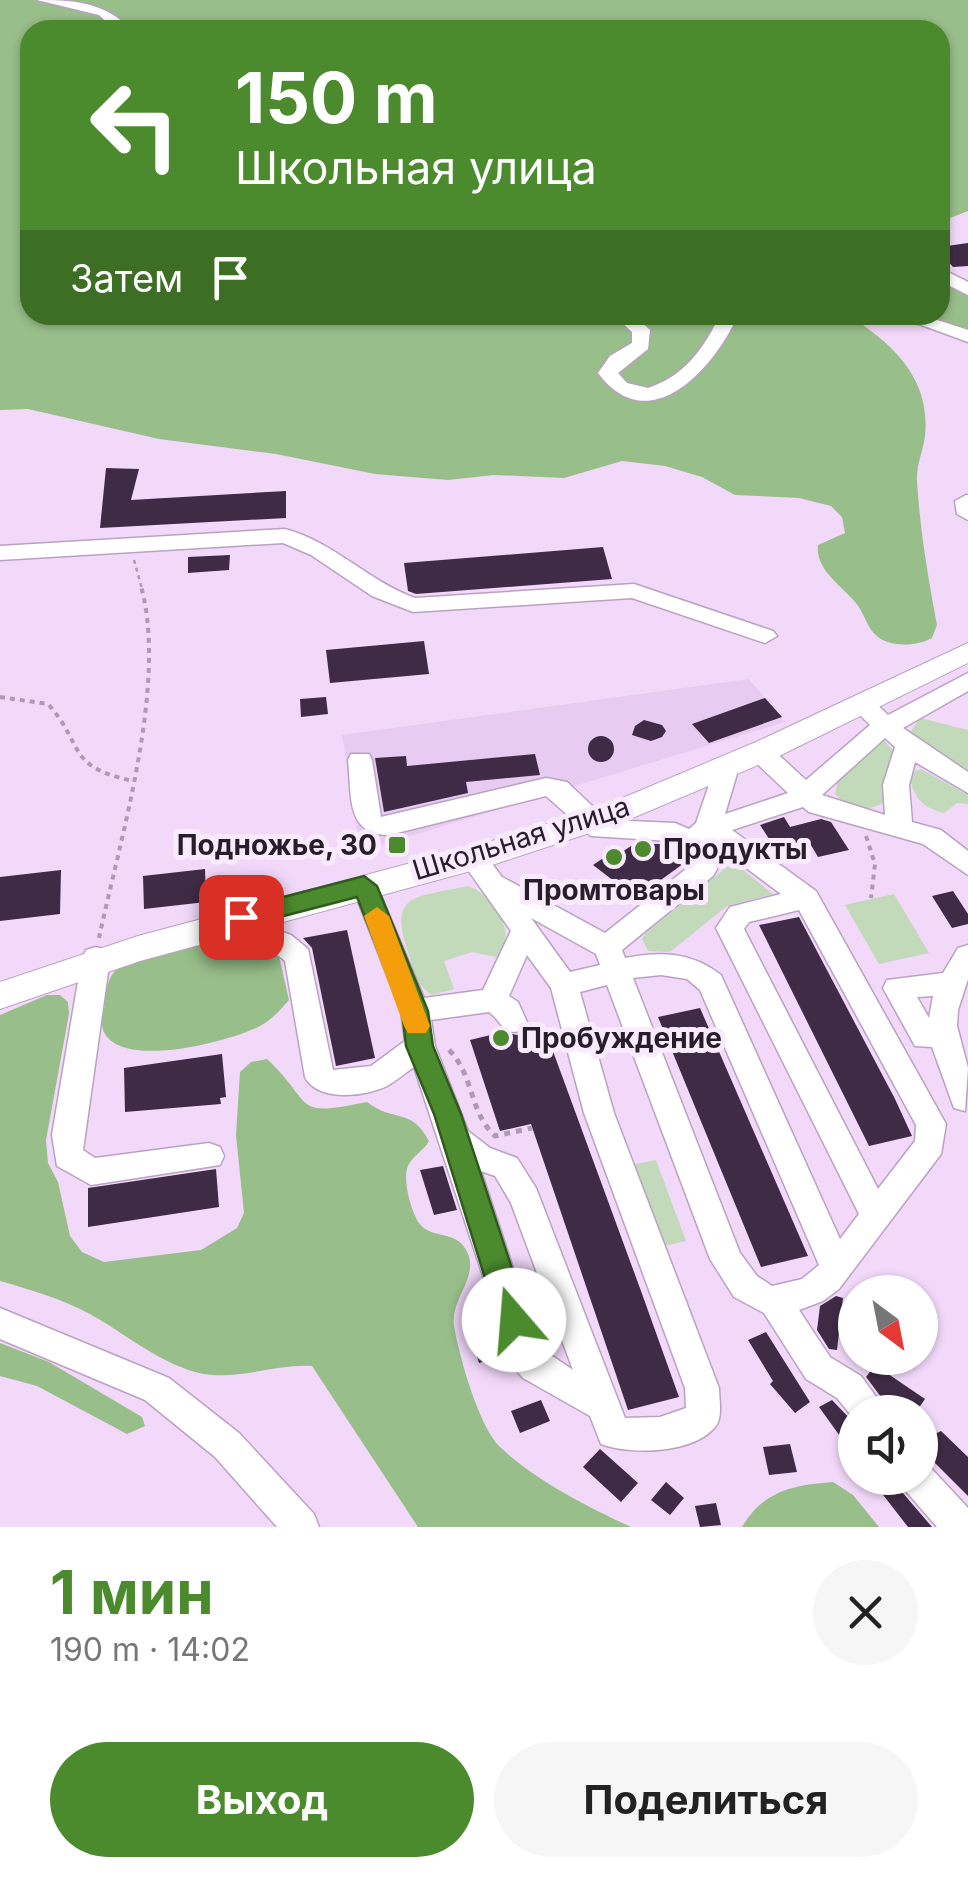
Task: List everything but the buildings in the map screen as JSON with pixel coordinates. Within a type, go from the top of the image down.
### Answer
[{"type":"main road","name":"Школьная улица","points":[[0,996],[96,958],[590,822],[760,752],[968,652]]},
{"type":"street","points":[[44,0],[104,12],[113,20]]},
{"type":"street","points":[[635,325],[641,330],[641,345],[617,360],[608,372],[615,384],[642,394],[659,393],[692,371],[718,341],[725,325]]},
{"type":"street","points":[[934,325],[968,336]]},
{"type":"street","points":[[0,552],[285,536],[308,542],[396,600],[413,605],[634,592],[765,636]]},
{"type":"street","points":[[360,760],[368,818],[374,826],[389,826],[546,786],[558,788],[590,822],[615,832],[698,832],[804,797],[860,744],[968,681]]},
{"type":"street","points":[[861,704],[908,745],[968,784]]},
{"type":"street","points":[[899,825],[896,785],[908,745]]},
{"type":"street","points":[[760,752],[804,797],[835,813],[899,825],[932,838],[968,865]]},
{"type":"street","points":[[564,985],[612,960],[704,869],[704,850],[698,832],[726,767]]},
{"type":"street","points":[[698,832],[806,898],[931,1124],[930,1145],[836,1267],[811,1290],[775,1302]]},
{"type":"street","points":[[455,1138],[479,1157],[506,1167],[526,1198],[599,1403],[613,1432],[638,1438],[691,1424],[703,1416],[706,1403],[599,1113],[564,985],[523,934],[472,856]]},
{"type":"street","points":[[492,884],[612,960],[690,964],[712,983],[836,1267]]},
{"type":"street","points":[[364,886],[434,1048],[455,1138],[525,1356],[536,1367],[599,1403]]},
{"type":"street","points":[[806,898],[740,914],[730,928],[875,1214]]},
{"type":"street","points":[[208,925],[280,940],[291,947],[298,958],[320,1077],[326,1083],[378,1077],[434,1048]]},
{"type":"street","points":[[493,1000],[523,934]]},
{"type":"street","points":[[965,1099],[943,1034],[942,1003],[948,984],[968,956]]},
{"type":"street","points":[[96,958],[67,1134],[68,1157],[91,1172],[209,1156]]},
{"type":"street","points":[[612,960],[726,1259],[748,1290],[775,1302],[818,1368],[856,1395]]},
{"type":"street","points":[[851,980],[897,988],[948,984]]},
{"type":"street","points":[[897,988],[925,1038]]},
{"type":"street","points":[[415,1011],[493,1000],[508,1010],[513,1022]]},
{"type":"street","points":[[0,1323],[157,1389],[228,1445],[301,1527]]},
{"type":"street","points":[[932,1495],[957,1523]]},
{"type":"path","points":[[96,958],[130,780],[150,635],[147,590],[129,544]]},
{"type":"path","points":[[0,697],[48,704],[83,765],[100,776],[130,780]]},
{"type":"path","points":[[859,818],[875,864],[872,898]]},
{"type":"path","points":[[434,1048],[462,1059],[485,1129],[495,1136],[532,1128]]},
{"type":"shaded area","points":[[749,679],[785,722],[361,851],[342,735]]},
{"type":"green space","points":[[0,0],[968,0],[968,211],[950,218],[950,20],[20,20],[20,325],[861,325],[905,364],[922,397],[925,436],[917,481],[937,625],[932,638],[903,645],[874,634],[856,603],[825,570],[818,554],[818,545],[845,533],[842,517],[831,506],[799,498],[735,495],[702,477],[665,466],[622,461],[564,478],[494,475],[448,480],[375,474],[276,454],[159,439],[28,409],[0,410]]},
{"type":"green space","points":[[950,286],[968,296],[968,329],[950,324]]},
{"type":"green space","points":[[920,718],[968,730],[968,776],[910,733]]},
{"type":"green space","points":[[883,739],[894,752],[884,782],[884,802],[865,808],[845,803],[835,794],[838,780]]},
{"type":"green space","points":[[921,769],[968,795],[968,804],[957,803],[944,813],[924,804],[915,794],[910,773]]},
{"type":"green space","points":[[728,866],[738,866],[773,894],[727,906],[670,952],[648,951],[642,939],[646,933]]},
{"type":"green space","points":[[468,886],[486,897],[500,916],[505,927],[503,948],[497,957],[472,952],[444,961],[454,989],[432,995],[419,982],[413,966],[403,934],[404,909],[420,896]]},
{"type":"green space","points":[[894,894],[929,953],[879,964],[845,905]]},
{"type":"green space","points":[[222,938],[279,956],[289,1000],[273,1017],[246,1032],[180,1049],[134,1050],[116,1044],[105,1034],[102,1023],[108,986],[123,963]]},
{"type":"green space","points":[[47,995],[60,995],[68,1002],[69,1014],[46,1140],[48,1163],[58,1182],[70,1236],[82,1252],[104,1262],[201,1250],[237,1228],[244,1213],[236,1135],[240,1072],[251,1062],[267,1059],[306,1104],[314,1108],[367,1102],[409,1119],[429,1141],[407,1169],[408,1193],[416,1218],[431,1232],[458,1241],[468,1254],[469,1272],[456,1307],[454,1326],[465,1372],[492,1437],[545,1482],[631,1527],[418,1527],[312,1366],[230,1375],[188,1370],[78,1308],[0,1281],[0,1015]]},
{"type":"green space","points":[[656,1160],[686,1241],[660,1247],[631,1165]]},
{"type":"green space","points":[[0,1343],[49,1362],[142,1417],[145,1426],[127,1434],[37,1386],[0,1376]]},
{"type":"green space","points":[[833,1482],[838,1485],[838,1495],[853,1495],[879,1527],[742,1527],[769,1498],[805,1485]]},
{"type":"slow traffic","points":[[377,916],[415,1011],[417,1026]]},
{"type":"place","name":"Подножье, 30","points":[[397,845]]},
{"type":"place","name":"Продукты","points":[[643,849]]},
{"type":"place","name":"Промтовары","points":[[614,857]]},
{"type":"place","name":"Пробуждение","points":[[501,1038]]},
{"type":"route","points":[[241,917],[364,886],[415,1011],[420,1046],[448,1114],[514,1320]]}]
